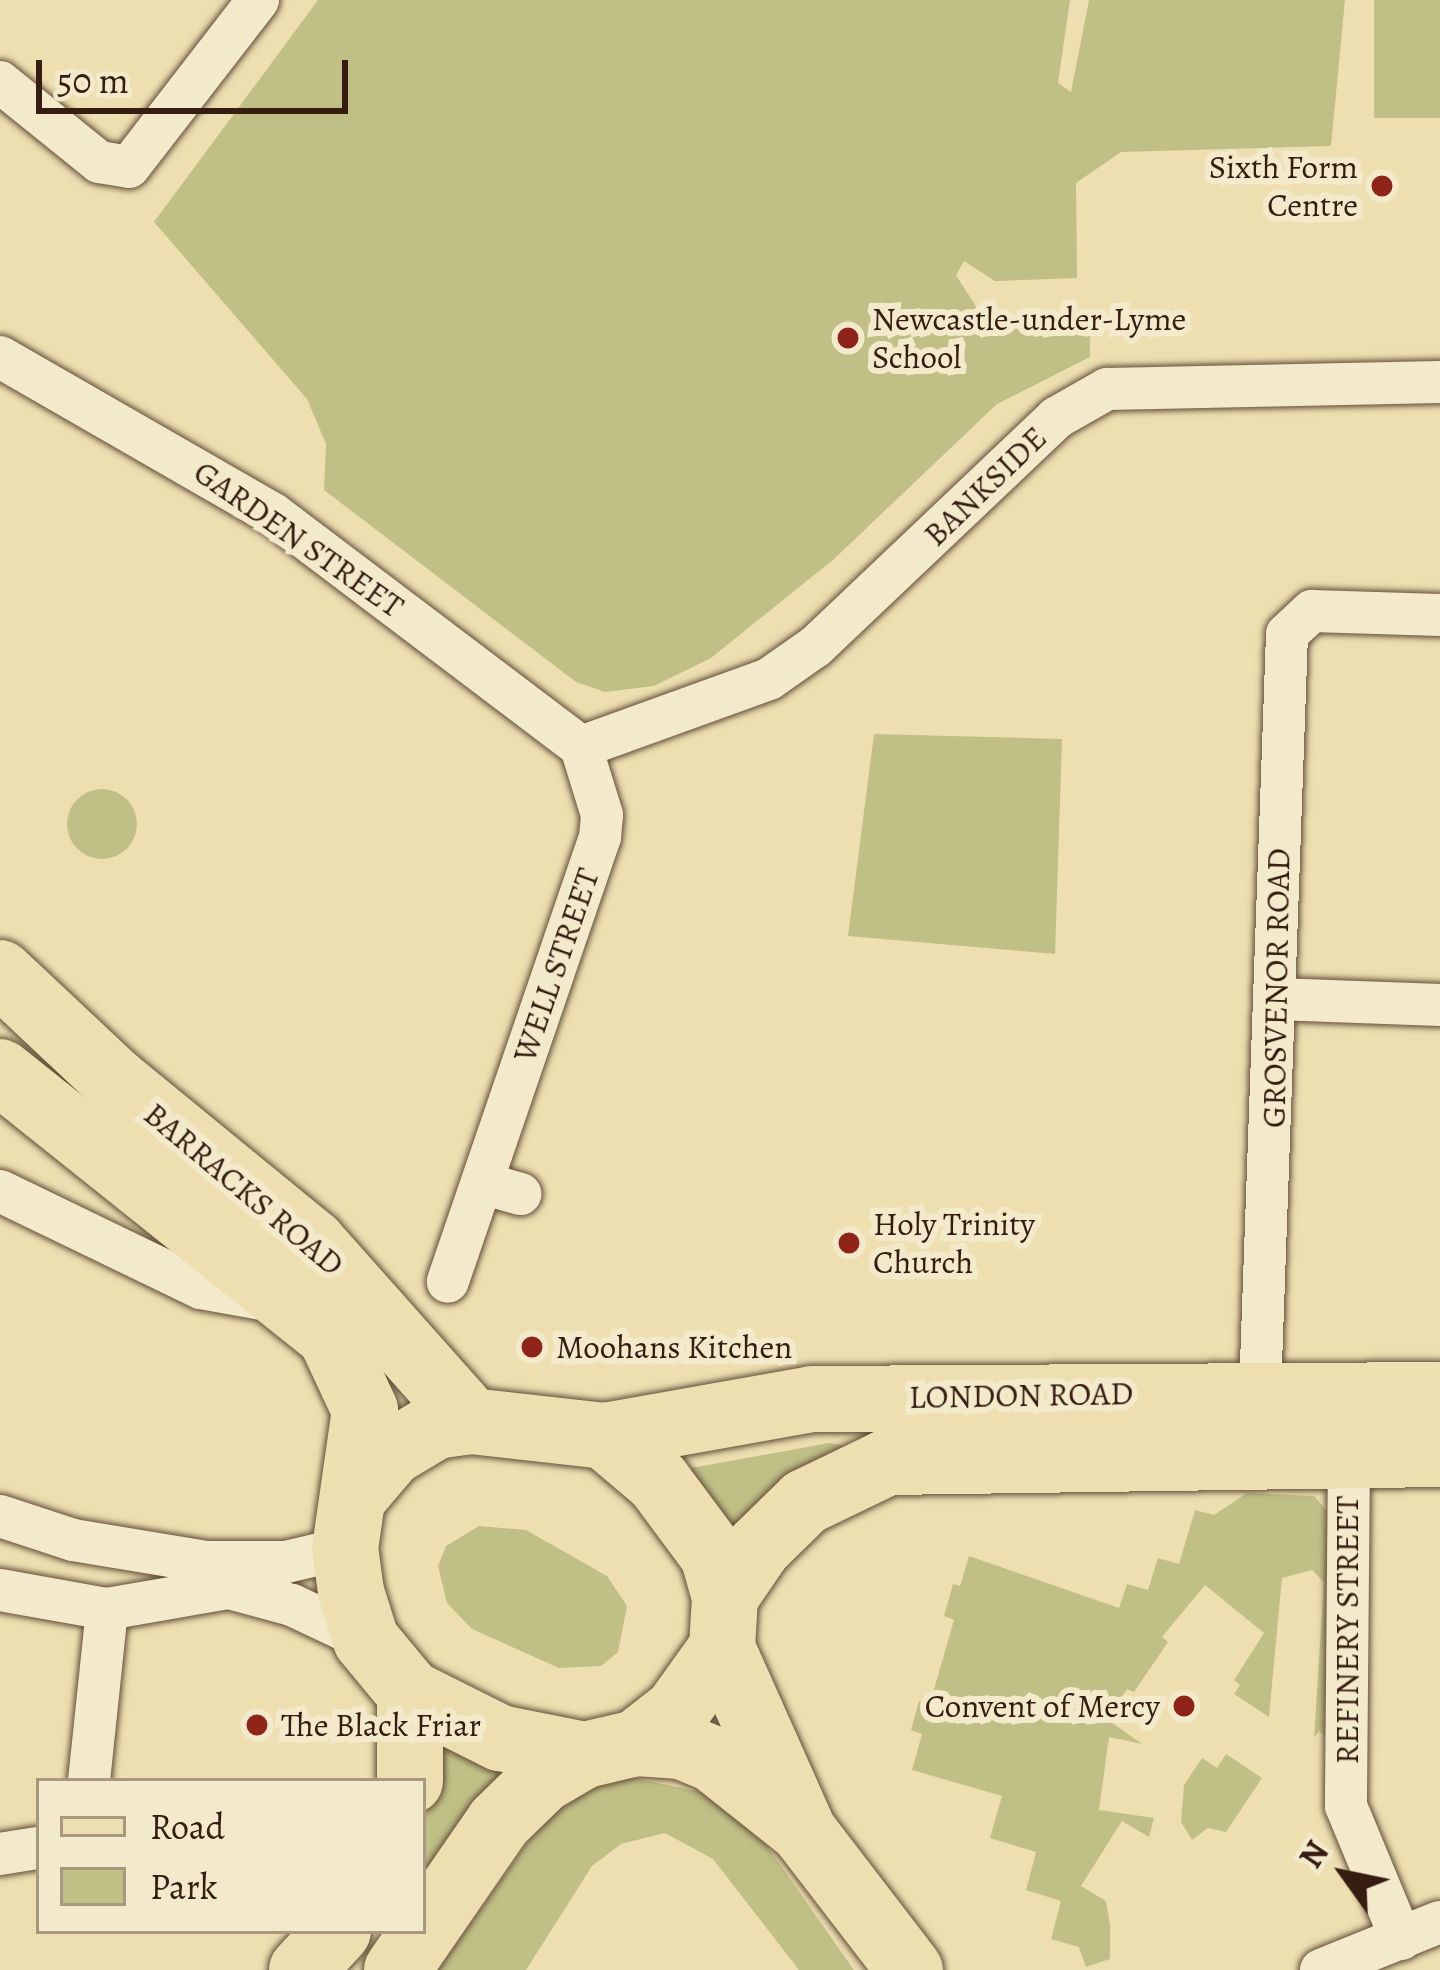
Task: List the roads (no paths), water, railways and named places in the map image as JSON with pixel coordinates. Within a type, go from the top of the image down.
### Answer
[{"type":"main road","name":"BARRACKS ROAD","points":[[0,973],[340,1268],[471,1421]]},
{"type":"main road","name":"BARRACKS ROAD","points":[[0,1072],[304,1306],[330,1335],[365,1410],[351,1520]]},
{"type":"main road","name":"LONDON ROAD","points":[[605,1436],[812,1399],[1260,1392],[1440,1395]]},
{"type":"main road","points":[[804,1832],[713,1760],[681,1746],[610,1749],[500,1738],[410,1693],[366,1640],[351,1520],[415,1435],[471,1421],[605,1436],[691,1517],[724,1622],[804,1832],[894,1958]]},
{"type":"main road","name":"LONDON ROAD","points":[[724,1622],[759,1547],[805,1502],[888,1462],[1440,1454]]},
{"type":"main road","points":[[426,1928],[499,1822],[542,1780],[677,1712],[724,1622]]},
{"type":"main road","points":[[410,1693],[410,1778]]},
{"type":"main road","points":[[302,1970],[335,1934]]},
{"type":"main road","points":[[397,1970],[422,1934]]},
{"type":"street","points":[[0,82],[99,162],[130,167],[258,0]]},
{"type":"street","name":"GARDEN STREET","points":[[0,357],[273,514],[580,747]]},
{"type":"street","name":"BANKSIDE","points":[[580,747],[785,668],[1056,418],[1107,388],[1440,382]]},
{"type":"street","name":"GROSVENOR ROAD","points":[[1260,1392],[1287,634],[1302,608],[1440,615]]},
{"type":"street","name":"WELL STREET","points":[[448,1282],[501,1188],[600,837],[602,814],[580,747]]},
{"type":"street","points":[[1276,999],[1440,1006]]},
{"type":"street","points":[[0,1191],[201,1288],[304,1306]]},
{"type":"street","name":"REFINERY STREET","points":[[1348,1454],[1346,1806],[1421,1931]]},
{"type":"street","points":[[0,1516],[73,1540],[206,1562],[286,1562],[351,1520]]},
{"type":"street","points":[[0,1590],[107,1609],[229,1588],[292,1605],[366,1640]]},
{"type":"street","points":[[89,1778],[107,1609]]},
{"type":"street","points":[[0,1855],[36,1849]]},
{"type":"street","points":[[1321,1970],[1421,1931]]},
{"type":"place","name":"Sixth Form Centre","points":[[1382,186]]},
{"type":"place","name":"Newcastle-under-Lyme School","points":[[848,338]]},
{"type":"place","name":"Holy Trinity Church","points":[[849,1243]]},
{"type":"place","name":"Moohans Kitchen","points":[[532,1347]]},
{"type":"place","name":"Convent of Mercy","points":[[1184,1706]]},
{"type":"place","name":"The Black Friar","points":[[257,1725]]}]
